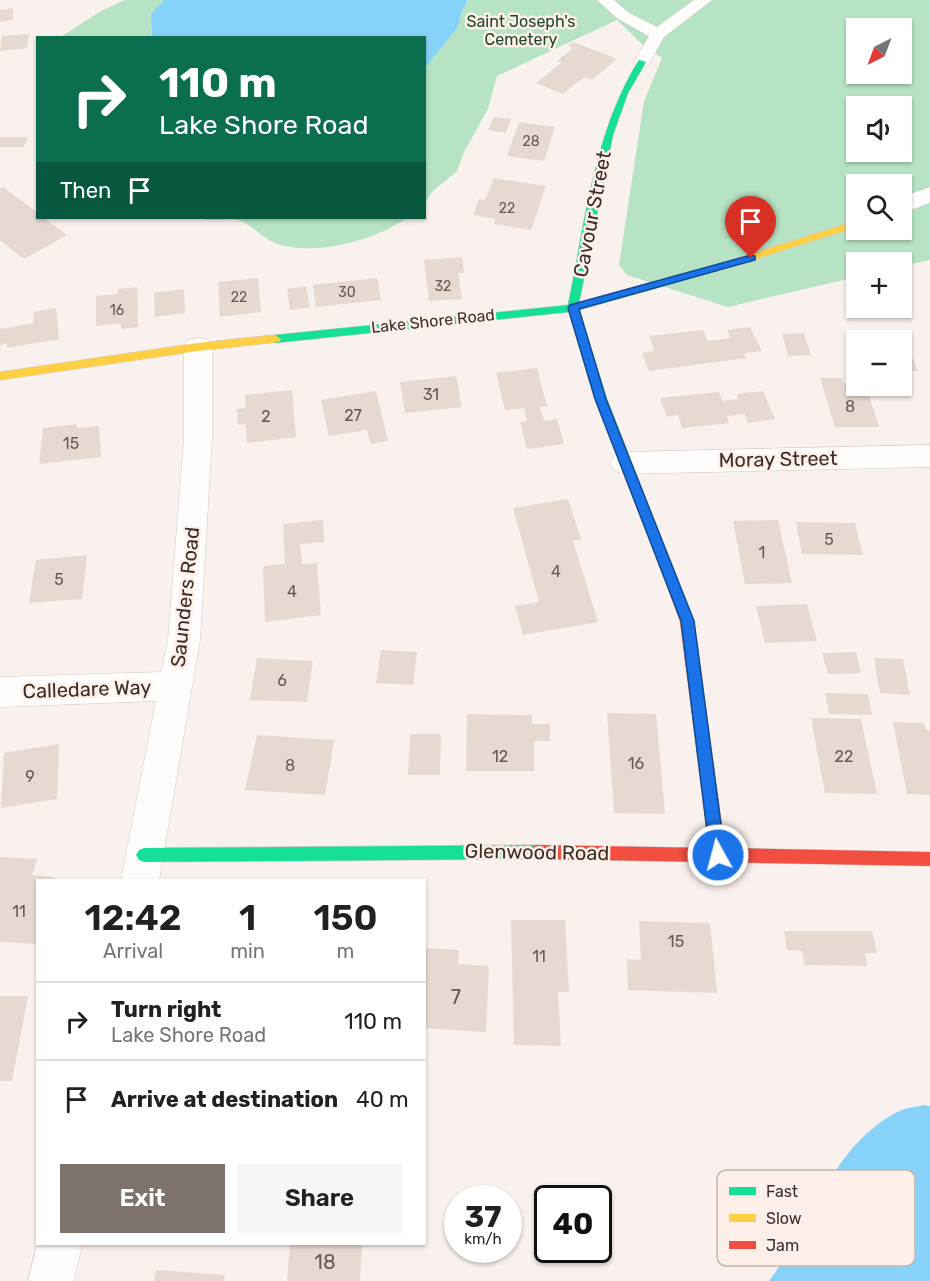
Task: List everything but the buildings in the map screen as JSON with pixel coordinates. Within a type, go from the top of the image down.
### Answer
[{"type":"street","name":"Cavour Street","points":[[642,62],[624,93],[608,135],[573,308],[601,399],[687,621],[718,855]]},
{"type":"street","points":[[912,202],[930,194]]},
{"type":"street","name":"Lake Shore Road","points":[[0,376],[198,347],[573,308],[707,271],[846,227]]},
{"type":"street","name":"Saunders Road","points":[[142,868],[184,640],[198,439],[198,347]]},
{"type":"street","name":"Moray Street","points":[[625,463],[930,456]]},
{"type":"street","name":"Calledare Way","points":[[0,692],[175,686]]},
{"type":"street","name":"Glenwood Road","points":[[142,868],[463,851],[930,859]]},
{"type":"street","points":[[51,1281],[60,1245]]},
{"type":"lane","points":[[605,0],[614,10],[629,20],[658,34]]},
{"type":"lane","points":[[642,62],[658,34],[704,0]]},
{"type":"green space","points":[[125,0],[164,0],[154,17],[152,36],[62,36],[101,11]]},
{"type":"green space","name":"Saint Joseph's Cemetery","points":[[468,0],[930,0],[930,260],[912,264],[912,252],[846,252],[846,279],[728,307],[627,275],[619,265],[644,101],[662,58],[643,45],[617,20],[497,76],[488,109],[464,152],[457,171],[433,191],[426,202],[426,67],[458,27],[462,11]]},
{"type":"green space","points":[[228,219],[405,219],[360,240],[323,248],[288,247],[273,242],[238,220]]},
{"type":"water","points":[[164,0],[468,0],[462,11],[458,27],[426,67],[426,36],[152,36],[151,14]]},
{"type":"water","points":[[930,1106],[930,1281],[769,1281],[779,1266],[915,1266],[915,1170],[836,1170],[855,1145],[874,1127],[897,1112]]},
{"type":"traffic: fast","points":[[642,62],[624,93],[608,135],[573,308],[601,399],[662,556]]},
{"type":"traffic: fast","points":[[275,339],[573,308],[714,269]]},
{"type":"traffic: fast","points":[[144,855],[537,852]]},
{"type":"traffic: slow","points":[[714,269],[846,227]]},
{"type":"traffic: slow","points":[[0,376],[198,347],[275,339]]},
{"type":"traffic: jam","points":[[662,556],[687,621],[718,855]]},
{"type":"traffic: jam","points":[[537,852],[930,859]]},
{"type":"route","points":[[718,855],[687,621],[601,399],[573,308],[751,258]]}]
